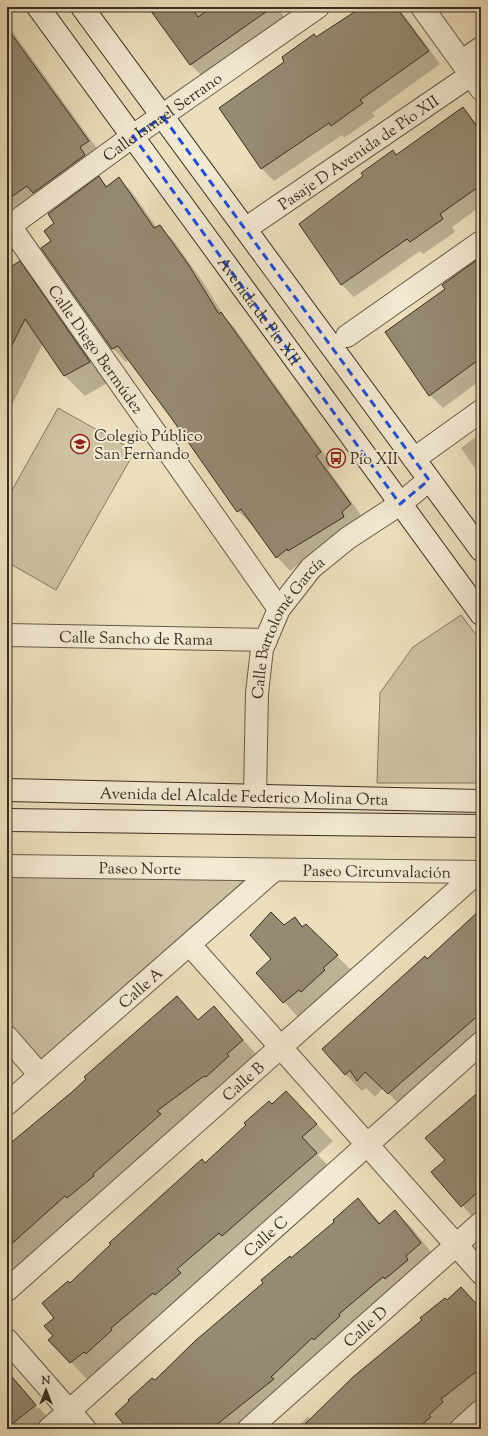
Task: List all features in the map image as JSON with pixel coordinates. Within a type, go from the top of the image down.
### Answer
[{"type":"street","name":"Avenida de Pío XII","points":[[38,7],[481,614]]},
{"type":"street","points":[[82,7],[481,550]]},
{"type":"street","points":[[422,7],[471,75]]},
{"type":"street","name":"Calle Ismael Serrano","points":[[8,227],[133,136],[314,8]]},
{"type":"street","name":"Pasaje D Avenida de Pío XII","points":[[246,229],[471,75],[481,48]]},
{"type":"street","name":"Calle Diego Bermúdez","points":[[8,227],[279,609]]},
{"type":"street","points":[[347,336],[481,242]]},
{"type":"street","points":[[414,458],[481,411]]},
{"type":"street","name":"Calle Bartolomé García","points":[[255,796],[257,693],[262,649],[279,609],[311,568],[348,538],[400,504],[429,480]]},
{"type":"street","name":"Calle Sancho de Rama","points":[[7,635],[266,640]]},
{"type":"street","name":"Avenida del Alcalde Federico Molina Orta","points":[[7,790],[481,801]]},
{"type":"street","name":"Avenida del Alcalde Federico Molina Orta","points":[[7,820],[481,826]]},
{"type":"street","name":"Paseo Norte","points":[[7,866],[274,870]]},
{"type":"street","name":"Paseo Circunvalación","points":[[274,870],[479,872]]},
{"type":"street","name":"Calle A","points":[[7,1104],[274,870]]},
{"type":"street","name":"Calle B","points":[[7,1290],[479,872]]},
{"type":"street","points":[[190,945],[481,1273]]},
{"type":"street","points":[[7,1036],[40,1075]]},
{"type":"street","name":"Calle C","points":[[49,1429],[481,1043]]},
{"type":"street","name":"Calle D","points":[[249,1429],[481,1223]]},
{"type":"street","points":[[7,1340],[85,1429]]},
{"type":"street","points":[[461,1429],[481,1411]]},
{"type":"highlighted area","points":[[163,117],[429,480],[400,504],[302,368],[133,136]]},
{"type":"shaded area","points":[[58,408],[135,451],[56,590],[7,562],[7,499]]},
{"type":"shaded area","points":[[461,615],[481,641],[481,782],[377,783],[380,693],[413,647]]},
{"type":"shaded area","points":[[7,875],[250,879],[41,1061],[7,1023]]},
{"type":"building","points":[[148,7],[191,7],[198,17],[212,7],[273,7],[190,65]]},
{"type":"building","points":[[362,7],[396,7],[429,51],[360,100],[363,103],[331,126],[329,123],[261,169],[219,108],[284,62],[282,57],[314,34],[316,37]]},
{"type":"building","points":[[7,28],[89,141],[80,147],[85,155],[33,193],[27,186],[7,200]]},
{"type":"building","points":[[463,107],[481,132],[481,185],[440,214],[443,219],[410,242],[407,239],[341,285],[299,224],[363,176],[361,173],[393,150],[396,155]]},
{"type":"building","points":[[99,176],[106,187],[119,177],[154,228],[160,225],[188,264],[219,314],[221,312],[321,452],[316,456],[351,504],[342,512],[344,517],[288,551],[287,549],[276,558],[241,509],[237,512],[172,419],[118,346],[112,349],[41,248],[51,241],[44,231],[54,223],[48,214]]},
{"type":"building","points":[[481,257],[481,358],[429,396],[385,332],[445,289],[442,285]]},
{"type":"building","points":[[20,261],[90,362],[64,376],[25,319],[7,355],[7,269]]},
{"type":"building","points":[[481,909],[481,1013],[388,1094],[365,1072],[357,1081],[350,1070],[345,1075],[322,1049],[425,956],[427,959]]},
{"type":"building","points":[[271,912],[284,925],[295,917],[302,927],[306,924],[338,955],[323,968],[325,970],[301,992],[299,990],[283,1003],[256,973],[271,959],[250,935]]},
{"type":"building","points":[[177,996],[198,1020],[214,1006],[243,1040],[227,1054],[229,1056],[206,1077],[204,1076],[157,1111],[161,1114],[93,1174],[94,1176],[67,1198],[65,1196],[7,1248],[7,1146],[72,1092],[86,1079],[84,1077]]},
{"type":"building","points":[[481,1090],[481,1189],[461,1207],[431,1172],[445,1160],[425,1138]]},
{"type":"building","points":[[286,1091],[317,1124],[302,1137],[317,1153],[222,1236],[219,1233],[177,1269],[181,1273],[155,1295],[153,1293],[111,1328],[112,1330],[86,1354],[84,1352],[70,1363],[48,1340],[53,1336],[44,1326],[54,1318],[42,1303],[68,1281],[70,1283],[111,1244],[109,1243],[202,1159],[205,1163],[246,1125],[244,1123],[269,1101],[272,1104]]},
{"type":"building","points":[[358,1198],[379,1224],[395,1210],[421,1243],[406,1256],[408,1260],[385,1279],[383,1277],[339,1314],[340,1316],[314,1340],[312,1338],[271,1377],[274,1379],[211,1429],[128,1429],[115,1414],[129,1401],[128,1400],[152,1378],[155,1380],[195,1341],[263,1283],[261,1280],[290,1256],[291,1258],[334,1222],[333,1220]]},
{"type":"building","points":[[461,1287],[481,1309],[481,1368],[441,1399],[443,1402],[429,1415],[431,1417],[417,1429],[300,1429],[353,1377],[422,1320],[420,1318],[445,1298],[447,1300]]},
{"type":"building","points":[[7,1371],[36,1405],[7,1428]]},
{"type":"place","name":"Colegio Público San Fernando","points":[[80,444]]},
{"type":"place","name":"Pío XII","points":[[336,458]]}]
